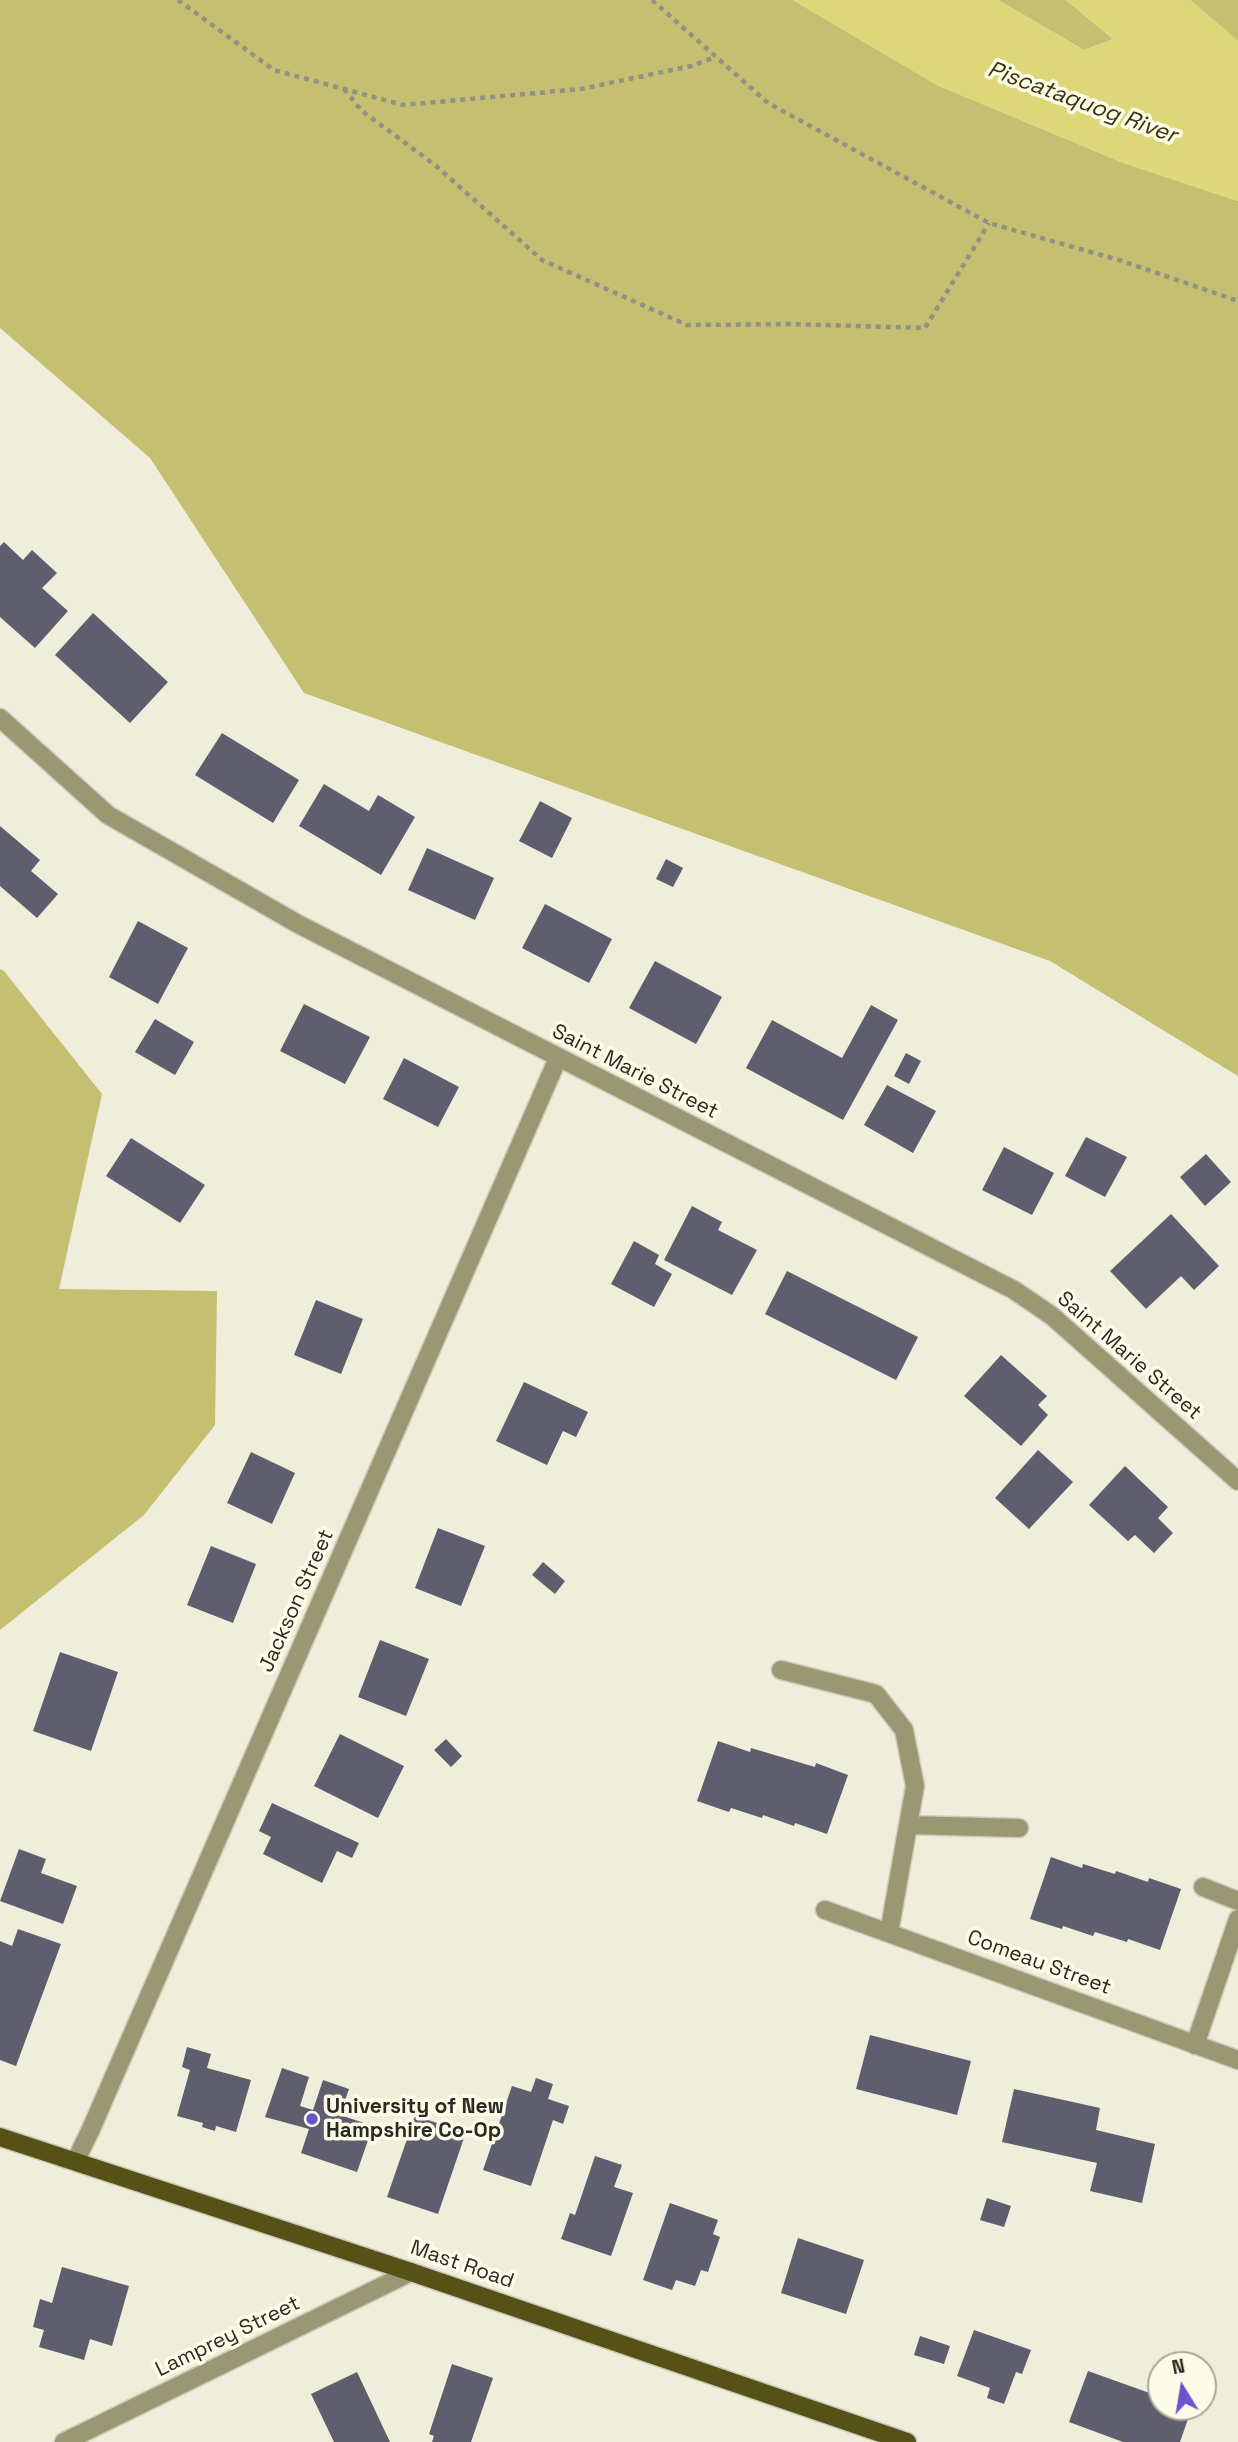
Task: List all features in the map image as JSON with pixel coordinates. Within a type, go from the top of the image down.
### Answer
[{"type":"main road","name":"Mast Road","points":[[0,2137],[411,2272],[907,2442]]},
{"type":"street","name":"Saint Marie Street","points":[[0,719],[108,816],[298,924],[1014,1290],[1052,1316],[1238,1481]]},
{"type":"street","name":"Jackson Street","points":[[76,2161],[558,1058]]},
{"type":"street","points":[[781,1670],[876,1694],[904,1730],[915,1786],[889,1933]]},
{"type":"street","points":[[908,1825],[1019,1828]]},
{"type":"street","points":[[1203,1887],[1238,1901]]},
{"type":"street","name":"Comeau Street","points":[[825,1910],[1238,2060]]},
{"type":"street","points":[[1195,2045],[1238,1919]]},
{"type":"street","name":"Lamprey Street","points":[[64,2442],[411,2272]]},
{"type":"path","points":[[178,0],[274,70],[403,105],[581,89],[691,66],[716,57]]},
{"type":"path","points":[[652,0],[768,103],[989,223],[1122,261],[1238,301]]},
{"type":"path","points":[[344,89],[362,111],[435,165],[542,260],[687,325],[791,324],[925,328],[989,223]]},
{"type":"shaded area","points":[[0,0],[793,0],[937,85],[1121,162],[1238,201],[1238,1076],[1050,961],[304,693],[150,458],[0,328]]},
{"type":"shaded area","points":[[998,0],[1066,0],[1113,39],[1084,50]]},
{"type":"shaded area","points":[[1190,0],[1238,0],[1238,41]]},
{"type":"shaded area","points":[[0,969],[102,1094],[59,1289],[217,1291],[215,1425],[144,1515],[0,1630]]},
{"type":"water","name":"Piscataquog River","points":[[793,0],[998,0],[1084,50],[1113,39],[1066,0],[1190,0],[1238,41],[1238,201],[1121,162],[937,85]]},
{"type":"building","points":[[4,542],[23,560],[32,550],[57,573],[42,588],[68,611],[35,648],[0,617],[0,546]]},
{"type":"building","points":[[93,613],[168,682],[130,723],[55,655]]},
{"type":"building","points":[[222,733],[299,780],[273,823],[195,775]]},
{"type":"building","points":[[324,784],[369,811],[378,795],[415,817],[381,875],[299,826]]},
{"type":"building","points":[[540,801],[572,818],[552,858],[519,841]]},
{"type":"building","points":[[0,826],[40,860],[31,871],[58,894],[37,918],[0,886]]},
{"type":"building","points":[[427,848],[494,878],[475,920],[408,890]]},
{"type":"building","points":[[666,859],[683,868],[673,887],[656,879]]},
{"type":"building","points":[[545,904],[612,939],[589,983],[522,948]]},
{"type":"building","points":[[138,921],[188,948],[158,1004],[109,977]]},
{"type":"building","points":[[655,961],[722,997],[696,1044],[629,1008]]},
{"type":"building","points":[[304,1004],[370,1037],[345,1084],[280,1051]]},
{"type":"building","points":[[871,1005],[898,1020],[843,1120],[746,1068],[772,1020],[842,1058]]},
{"type":"building","points":[[155,1019],[194,1042],[175,1075],[135,1052]]},
{"type":"building","points":[[906,1053],[921,1061],[909,1084],[894,1076]]},
{"type":"building","points":[[404,1058],[459,1087],[438,1127],[383,1099]]},
{"type":"building","points":[[887,1085],[936,1111],[913,1153],[864,1125]]},
{"type":"building","points":[[1086,1137],[1127,1157],[1105,1197],[1065,1176]]},
{"type":"building","points":[[131,1138],[205,1185],[180,1223],[106,1176]]},
{"type":"building","points":[[1004,1147],[1054,1173],[1032,1215],[982,1190]]},
{"type":"building","points":[[1206,1154],[1231,1182],[1205,1206],[1180,1177]]},
{"type":"building","points":[[692,1206],[722,1222],[718,1230],[757,1250],[732,1295],[664,1260]]},
{"type":"building","points":[[1171,1214],[1219,1266],[1194,1290],[1181,1276],[1146,1309],[1110,1271]]},
{"type":"building","points":[[634,1241],[659,1255],[655,1264],[672,1274],[654,1307],[611,1284]]},
{"type":"building","points":[[787,1271],[918,1337],[896,1380],[765,1314]]},
{"type":"building","points":[[316,1300],[363,1319],[341,1374],[294,1355]]},
{"type":"building","points":[[1001,1355],[1047,1396],[1038,1405],[1048,1415],[1021,1446],[964,1396]]},
{"type":"building","points":[[524,1382],[588,1412],[576,1437],[563,1431],[547,1465],[496,1441]]},
{"type":"building","points":[[1038,1450],[1073,1482],[1029,1529],[995,1498]]},
{"type":"building","points":[[251,1452],[295,1473],[272,1524],[227,1503]]},
{"type":"building","points":[[1125,1466],[1168,1507],[1158,1518],[1173,1533],[1154,1553],[1135,1535],[1128,1541],[1089,1505]]},
{"type":"building","points":[[438,1528],[485,1546],[461,1606],[415,1588]]},
{"type":"building","points":[[211,1546],[256,1564],[233,1623],[187,1605]]},
{"type":"building","points":[[543,1562],[565,1581],[555,1594],[532,1575]]},
{"type":"building","points":[[380,1640],[429,1659],[406,1716],[358,1697]]},
{"type":"building","points":[[60,1652],[118,1672],[91,1751],[33,1731]]},
{"type":"building","points":[[340,1734],[404,1766],[378,1818],[314,1786]]},
{"type":"building","points":[[446,1739],[462,1756],[451,1767],[434,1750]]},
{"type":"building","points":[[718,1741],[750,1752],[751,1748],[815,1767],[816,1763],[848,1775],[827,1834],[763,1815],[762,1818],[731,1808],[729,1812],[697,1801]]},
{"type":"building","points":[[272,1803],[359,1843],[352,1858],[337,1851],[322,1883],[263,1854],[271,1837],[259,1831]]},
{"type":"building","points":[[19,1849],[46,1859],[41,1873],[77,1886],[63,1924],[0,1901]]},
{"type":"building","points":[[1051,1857],[1082,1868],[1083,1864],[1115,1874],[1116,1871],[1148,1882],[1149,1878],[1181,1889],[1160,1950],[1128,1939],[1127,1942],[1095,1932],[1093,1936],[1030,1919]]},
{"type":"building","points":[[18,1929],[61,1944],[16,2066],[0,2060],[0,1941],[12,1946]]},
{"type":"building","points":[[870,2035],[971,2061],[957,2115],[856,2089]]},
{"type":"building","points":[[187,2047],[211,2054],[207,2068],[251,2080],[236,2132],[216,2126],[215,2131],[202,2127],[203,2123],[177,2116],[190,2070],[182,2067]]},
{"type":"building","name":"University of New Hampshire Co-Op","points":[[282,2068],[309,2077],[300,2106],[313,2110],[323,2080],[349,2089],[340,2115],[373,2126],[357,2172],[301,2153],[309,2129],[265,2117]]},
{"type":"building","points":[[536,2078],[553,2084],[548,2099],[569,2106],[563,2124],[553,2120],[531,2186],[483,2170],[512,2086],[531,2092]]},
{"type":"building","points":[[1014,2089],[1100,2108],[1096,2130],[1155,2144],[1142,2203],[1090,2191],[1097,2163],[1002,2142]]},
{"type":"building","points":[[415,2116],[466,2132],[438,2214],[387,2197]]},
{"type":"building","points":[[595,2156],[622,2165],[614,2187],[633,2193],[611,2256],[561,2239],[570,2213],[575,2215]]},
{"type":"building","points":[[987,2198],[1011,2206],[1004,2227],[980,2220]]},
{"type":"building","points":[[670,2203],[718,2220],[713,2234],[720,2237],[708,2272],[701,2270],[695,2286],[676,2280],[672,2290],[643,2280]]},
{"type":"building","points":[[798,2238],[864,2260],[846,2314],[781,2293]]},
{"type":"building","points":[[62,2267],[129,2286],[112,2346],[90,2339],[84,2360],[39,2347],[44,2330],[33,2327],[40,2299],[52,2303]]},
{"type":"building","points":[[974,2330],[1031,2350],[1022,2374],[1016,2372],[1004,2404],[987,2398],[990,2388],[957,2376]]},
{"type":"building","points":[[920,2336],[950,2346],[944,2364],[914,2355]]},
{"type":"building","points":[[452,2364],[493,2378],[471,2442],[432,2442],[434,2436],[429,2434]]},
{"type":"building","points":[[1088,2371],[1147,2392],[1147,2421],[1187,2421],[1180,2442],[1123,2442],[1069,2422]]},
{"type":"building","points":[[357,2372],[390,2442],[334,2442],[311,2394]]},
{"type":"place","name":"University of New Hampshire Co-Op","points":[[312,2119]]}]
